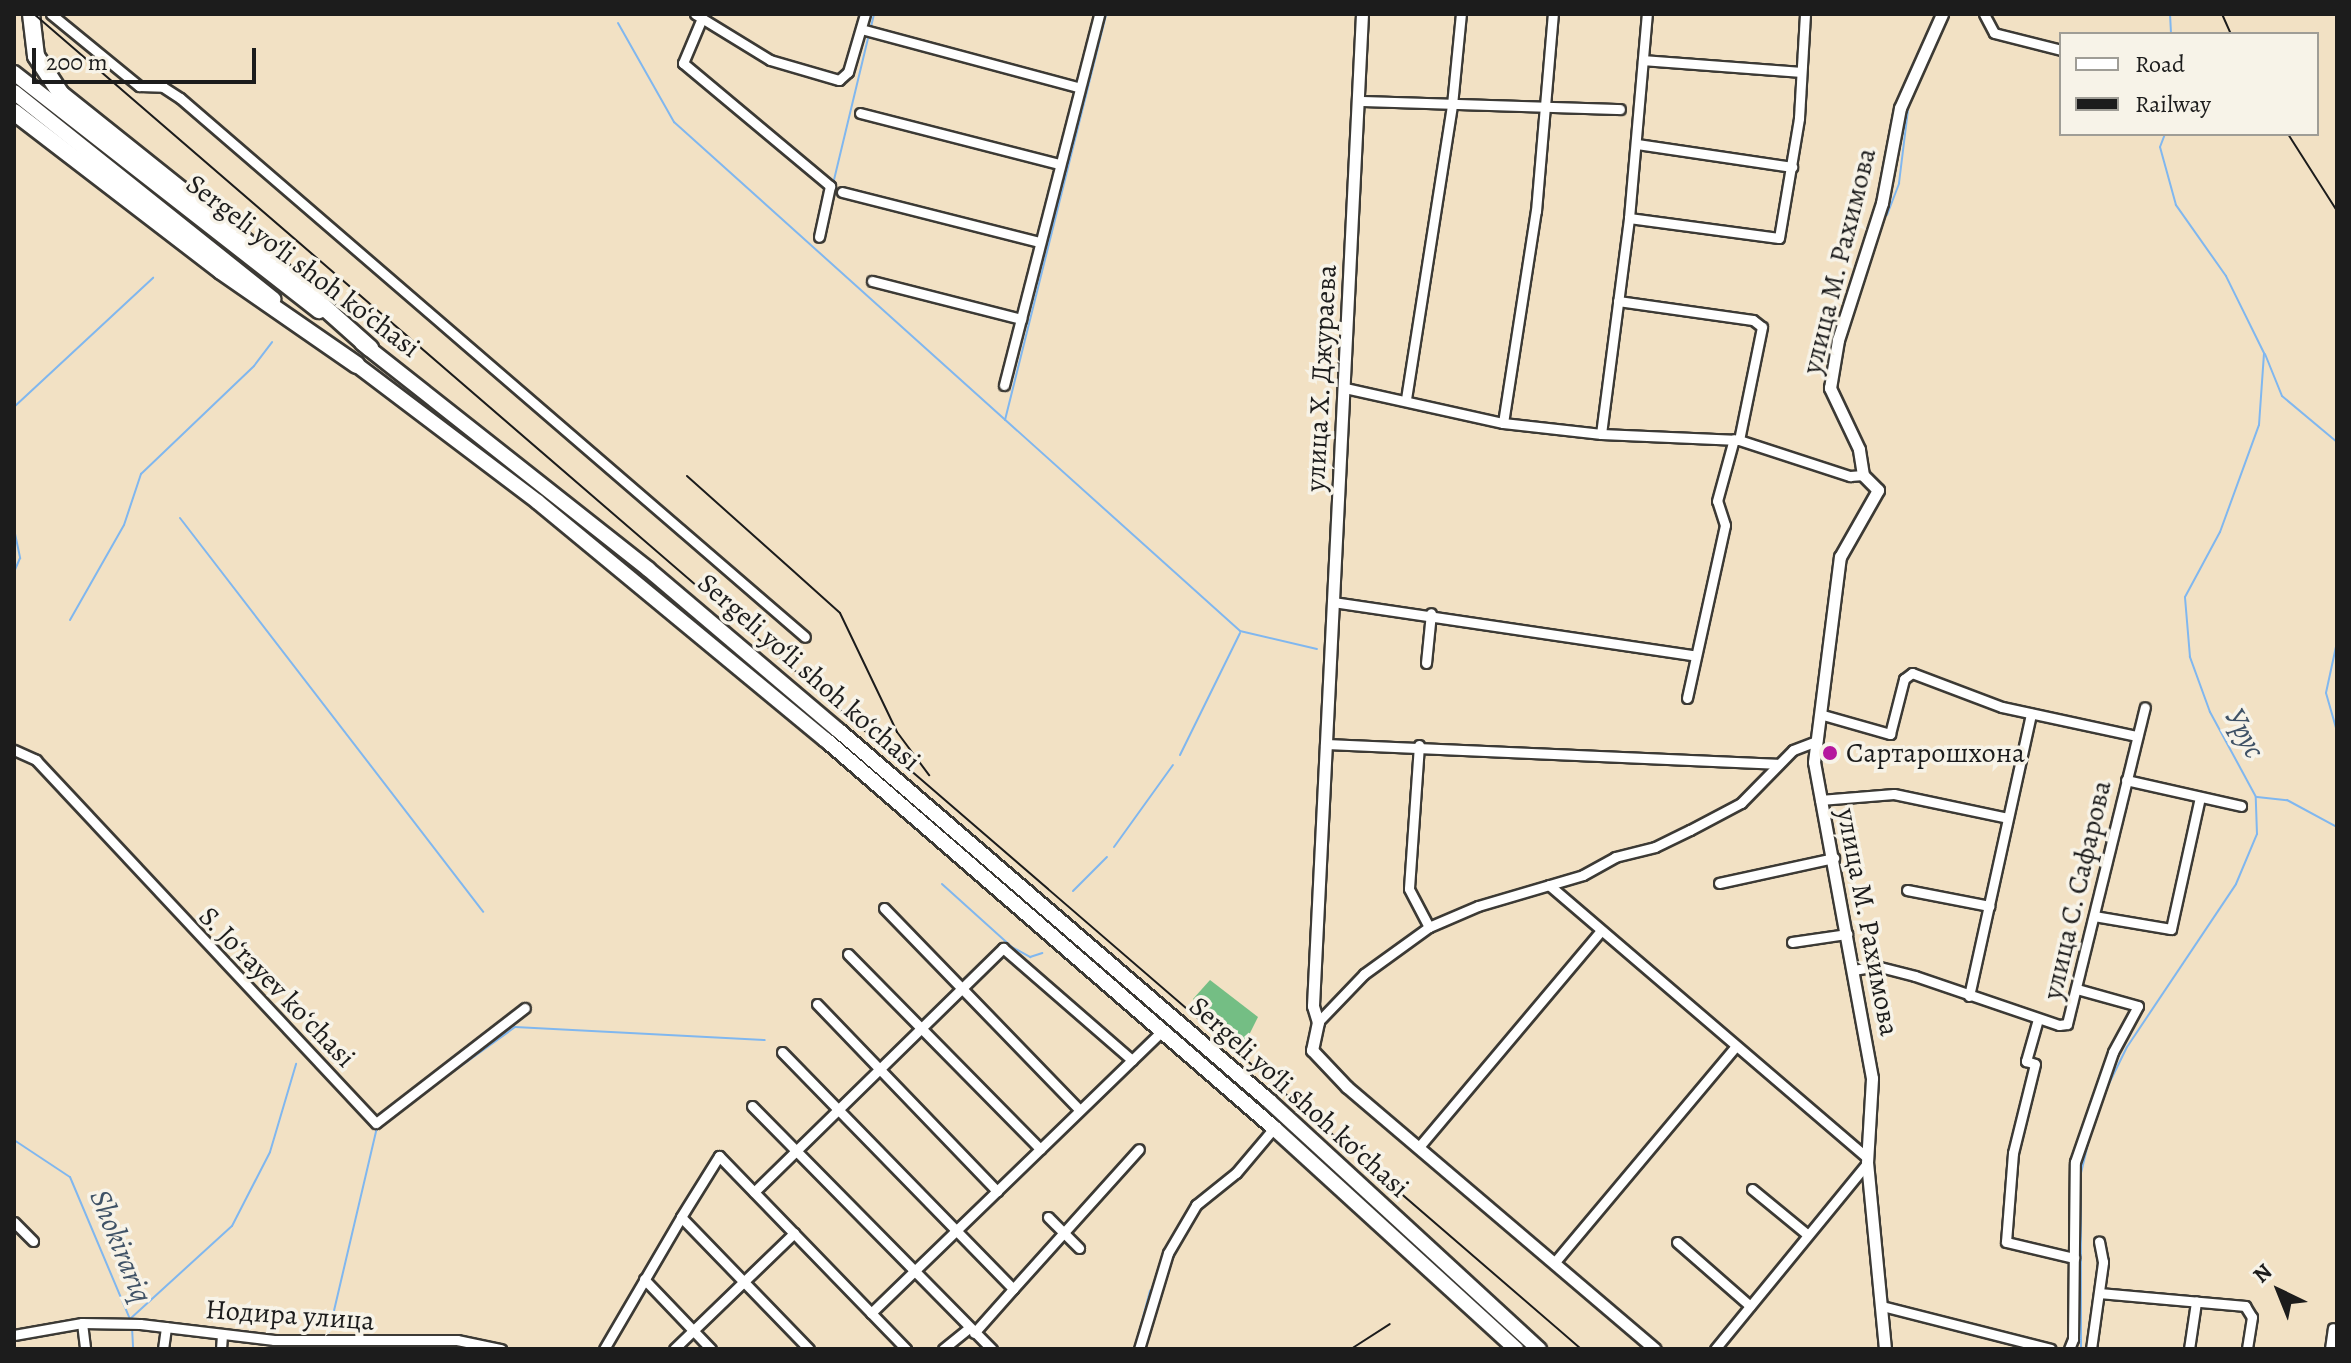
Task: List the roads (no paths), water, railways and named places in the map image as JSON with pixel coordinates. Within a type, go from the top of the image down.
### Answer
[{"type":"highway","points":[[31,14],[33,48],[52,85],[169,178],[370,348]]},
{"type":"highway","points":[[14,112],[221,271],[357,365]]},
{"type":"main road","name":"Sergeli yo‘li shoh ko‘chasi","points":[[14,73],[370,348],[648,569],[1269,1101],[1539,1349]]},
{"type":"main road","name":"Sergeli yo‘li shoh ko‘chasi","points":[[14,92],[357,365],[636,580],[1163,1030],[1516,1349]]},
{"type":"street","points":[[51,14],[139,86],[163,87],[180,98],[805,637]]},
{"type":"street","points":[[819,237],[830,186],[683,63],[698,16],[770,60],[835,80],[848,72],[865,14]]},
{"type":"street","points":[[1004,385],[1099,14]]},
{"type":"street","name":"улица Х. Джураева","points":[[1362,14],[1313,1006],[1318,1022],[1311,1041],[1316,1057],[1418,1148]]},
{"type":"street","points":[[1406,399],[1452,105],[1461,14]]},
{"type":"street","points":[[1503,423],[1547,108],[1553,14]]},
{"type":"street","points":[[1601,434],[1629,218],[1647,14]]},
{"type":"street","points":[[1629,218],[1779,238],[1792,167],[1805,14]]},
{"type":"street","name":"улица М. Рахимова","points":[[1885,1349],[1866,1160],[1873,1087],[1834,858],[1814,771],[1840,557],[1878,490],[1863,475],[1859,449],[1831,398],[1831,375],[1882,203],[1900,108],[1942,14]]},
{"type":"street","points":[[1984,14],[1994,33],[2059,50]]},
{"type":"street","points":[[861,29],[1078,87]]},
{"type":"street","points":[[1643,60],[1801,72]]},
{"type":"street","points":[[1359,101],[1620,109]]},
{"type":"street","points":[[860,113],[1059,164]]},
{"type":"street","points":[[1637,144],[1792,167]]},
{"type":"street","points":[[842,192],[1040,242]]},
{"type":"street","points":[[872,281],[1021,319]]},
{"type":"street","points":[[1618,301],[1753,320],[1762,327],[1737,439],[1717,501],[1725,525],[1693,655],[1687,698]]},
{"type":"street","points":[[1345,388],[1406,399],[1503,423],[1601,434],[1737,439],[1850,476],[1863,475]]},
{"type":"street","points":[[1333,602],[1431,613],[1693,655]]},
{"type":"street","points":[[1426,663],[1431,613]]},
{"type":"street","points":[[1823,715],[1890,734],[1904,679],[1912,673],[2031,714],[2136,736]]},
{"type":"street","name":"улица С. Сафарова","points":[[1854,970],[1876,966],[2038,1019],[2067,1024],[2145,707]]},
{"type":"street","points":[[1969,996],[2031,714]]},
{"type":"street","points":[[1318,1022],[1364,974],[1429,927],[1583,875],[1615,857],[1655,847],[1717,817],[1758,790],[1777,764],[1817,741]]},
{"type":"street","points":[[1325,744],[1419,745],[1777,764]]},
{"type":"street","points":[[1419,745],[1409,889],[1429,927]]},
{"type":"street","name":"S. Joʻrayev koʻchasi","points":[[14,750],[36,760],[376,1123],[525,1008]]},
{"type":"street","points":[[2126,780],[2241,806]]},
{"type":"street","points":[[1820,800],[1894,794],[2008,818]]},
{"type":"street","points":[[2094,916],[2171,929],[2200,797]]},
{"type":"street","points":[[1719,883],[1834,858]]},
{"type":"street","points":[[1549,885],[1866,1160],[1715,1349]]},
{"type":"street","points":[[1907,890],[1989,906]]},
{"type":"street","points":[[884,908],[1080,1110]]},
{"type":"street","points":[[1601,931],[1418,1148],[1655,1349]]},
{"type":"street","points":[[1792,942],[1847,934]]},
{"type":"street","points":[[754,1192],[1003,948],[1132,1060]]},
{"type":"street","points":[[848,954],[1040,1149]]},
{"type":"street","points":[[2069,1349],[2073,1339],[2075,1162],[2113,1052],[2138,1006],[2077,989]]},
{"type":"street","points":[[817,1004],[997,1191]]},
{"type":"street","name":"улица С. Сафарова","points":[[2038,1019],[2026,1061],[2035,1064],[2013,1153],[2006,1242],[2074,1258]]},
{"type":"street","points":[[871,1313],[1163,1030]]},
{"type":"street","points":[[1554,1263],[1735,1047]]},
{"type":"street","points":[[782,1052],[1013,1289]]},
{"type":"street","points":[[752,1106],[992,1349]]},
{"type":"street","points":[[1139,1349],[1168,1253],[1196,1205],[1236,1173],[1274,1128]]},
{"type":"street","points":[[943,1349],[972,1330],[1066,1236],[1139,1149]]},
{"type":"street","points":[[604,1349],[719,1156],[906,1349]]},
{"type":"street","points":[[1752,1189],[1808,1235]]},
{"type":"street","points":[[681,1217],[809,1349]]},
{"type":"street","points":[[1048,1217],[1079,1248]]},
{"type":"street","points":[[14,1222],[33,1241]]},
{"type":"street","points":[[674,1349],[794,1233]]},
{"type":"street","points":[[2091,1349],[2099,1293],[2099,1241]]},
{"type":"street","points":[[1677,1242],[1750,1306]]},
{"type":"street","points":[[644,1279],[711,1349]]},
{"type":"street","points":[[2099,1293],[2249,1309],[2247,1349]]},
{"type":"street","points":[[2189,1349],[2196,1302]]},
{"type":"street","points":[[1882,1306],[2051,1349]]},
{"type":"street","points":[[82,1323],[85,1349]]},
{"type":"street","name":"Нодира улица","points":[[14,1336],[82,1323],[166,1327],[274,1344],[456,1344],[501,1349]]},
{"type":"street","points":[[163,1349],[166,1327]]},
{"type":"street","points":[[2330,1349],[2333,1328]]},
{"type":"street","points":[[221,1349],[222,1334]]},
{"type":"waterway","points":[[871,27],[874,14]]},
{"type":"waterway","points":[[1005,420],[1106,14]]},
{"type":"waterway","points":[[1887,215],[1899,183],[1909,102],[1948,14]]},
{"type":"waterway","name":"Урус","points":[[2170,14],[2171,32]]},
{"type":"waterway","points":[[618,23],[674,122],[1240,631],[1317,649]]},
{"type":"waterway","points":[[833,184],[868,38]]},
{"type":"waterway","name":"Урус","points":[[2100,1102],[2127,1047],[2236,884],[2257,834],[2256,797],[2210,712],[2190,657],[2185,597],[2220,532],[2259,425],[2264,353],[2226,276],[2176,205],[2160,147],[2164,136]]},
{"type":"waterway","points":[[14,407],[153,278]]},
{"type":"waterway","points":[[70,620],[124,525],[141,474],[254,366],[272,342]]},
{"type":"waterway","points":[[2265,354],[2282,396],[2337,442]]},
{"type":"waterway","points":[[180,518],[483,912]]},
{"type":"waterway","points":[[14,529],[20,558],[14,572]]},
{"type":"waterway","points":[[1180,755],[1240,633]]},
{"type":"waterway","points":[[2337,642],[2326,693],[2337,731]]},
{"type":"waterway","points":[[1114,847],[1173,765]]},
{"type":"waterway","points":[[2257,797],[2287,800],[2337,827]]},
{"type":"waterway","points":[[1073,891],[1107,857]]},
{"type":"waterway","points":[[942,884],[1012,947],[1030,957],[1042,953]]},
{"type":"waterway","points":[[401,1109],[515,1027],[765,1040]]},
{"type":"waterway","points":[[130,1319],[232,1226],[270,1152],[296,1064]]},
{"type":"waterway","points":[[329,1332],[377,1127]]},
{"type":"waterway","name":"Урус","points":[[2081,1349],[2081,1173],[2091,1131]]},
{"type":"waterway","name":"Shokirariq","points":[[14,1140],[70,1177],[129,1317]]},
{"type":"waterway","points":[[1138,1336],[1150,1291]]},
{"type":"waterway","name":"Shokirariq","points":[[132,1327],[133,1349]]},
{"type":"railway","points":[[34,14],[1581,1349]]},
{"type":"railway","points":[[2222,14],[2230,32]]},
{"type":"railway","points":[[2289,136],[2337,211]]},
{"type":"railway","points":[[687,476],[840,613],[897,732],[929,775]]},
{"type":"railway","points":[[1351,1349],[1390,1324]]},
{"type":"place","name":"Сартарошхона","points":[[1830,753]]}]
